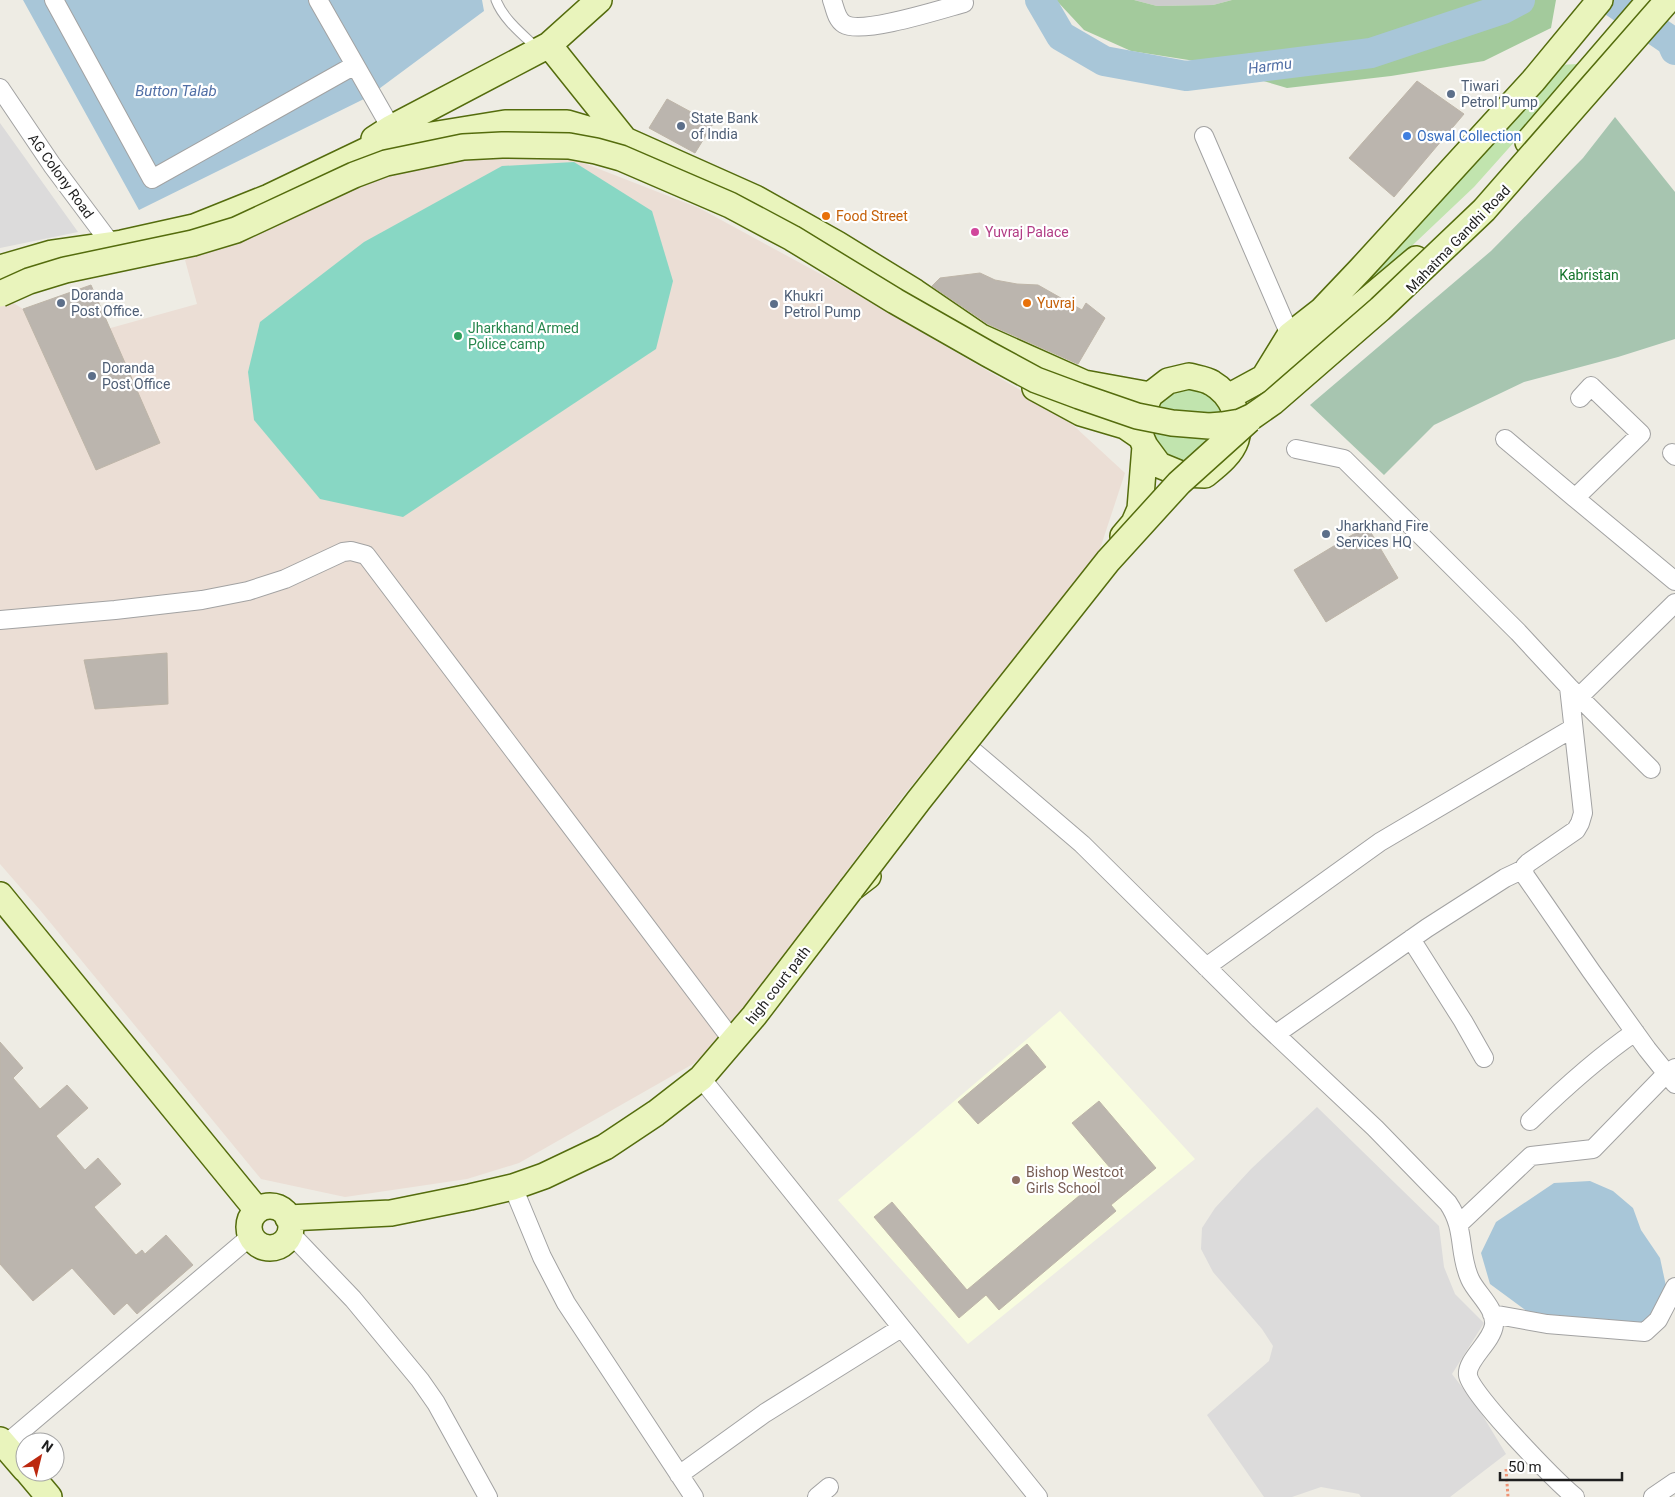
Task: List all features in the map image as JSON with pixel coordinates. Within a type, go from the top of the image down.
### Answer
[{"type":"main road","points":[[324,172],[391,128],[544,48],[599,0]]},
{"type":"main road","name":"Mahatma Gandhi Road","points":[[1214,467],[1253,426],[1413,287],[1492,206],[1601,71],[1650,0]]},
{"type":"main road","points":[[0,278],[32,267],[206,229],[393,148],[460,136],[501,132],[572,135],[625,148],[724,192],[782,222],[1006,356],[1052,377],[1094,392],[1153,407],[1192,411],[1228,409],[1254,399],[1304,360],[1394,286],[1461,224],[1534,145],[1659,0]]},
{"type":"main road","points":[[0,294],[29,280],[65,270],[194,243],[236,230],[354,175],[386,163],[463,147],[502,144],[569,146],[596,150],[621,158],[730,205],[792,238],[895,301],[1036,380],[1138,416],[1172,423],[1222,426],[1253,416],[1273,402],[1380,309],[1484,210],[1668,0]]},
{"type":"main road","name":"Mahatma Gandhi Road","points":[[1228,397],[1303,354],[1406,269],[1478,199],[1601,71],[1674,0]]},
{"type":"main road","points":[[1263,378],[1290,335],[1322,310],[1360,270],[1533,81],[1593,8]]},
{"type":"main road","points":[[544,48],[625,140]]},
{"type":"main road","points":[[0,300],[9,295],[57,280],[114,255],[194,228],[269,197],[382,143],[504,122],[567,123],[625,140],[755,198],[852,253],[915,292],[981,337],[1084,383],[1150,395]]},
{"type":"main road","points":[[0,268],[52,253],[162,256],[224,240],[382,171],[465,154],[568,152],[619,167],[718,210],[770,236],[882,303],[1024,383],[1081,412],[1125,426],[1143,442],[1159,465],[1181,474],[1214,467]]},
{"type":"main road","points":[[1190,376],[1211,382],[1228,397],[1237,418],[1236,440],[1214,467],[1183,492],[1152,522],[1109,573],[882,866],[851,889],[864,853],[1070,598],[1134,523],[1140,509],[1143,442],[1141,415],[1150,395],[1168,381],[1190,376]]},
{"type":"main road","name":"high court path","points":[[289,1226],[391,1214],[513,1187],[544,1176],[604,1147],[656,1113],[701,1078],[754,1016],[918,800],[1108,560],[1179,483],[1253,416]]},
{"type":"main road","points":[[5,909],[258,1210]]},
{"type":"main road","points":[[271,1206],[278,1208],[289,1226],[282,1245],[268,1248],[255,1242],[251,1236],[249,1222],[252,1215],[258,1210],[271,1206]]},
{"type":"main road","points":[[1,1444],[15,1459]]},
{"type":"main road","points":[[36,1482],[49,1497]]},
{"type":"street","points":[[54,0],[152,179],[355,65]]},
{"type":"street","points":[[318,0],[391,128]]},
{"type":"street","points":[[832,0],[840,20],[844,24],[854,27],[888,23],[964,3]]},
{"type":"street","name":"AG Colony Road","points":[[0,88],[114,255]]},
{"type":"street","points":[[1204,136],[1290,335]]},
{"type":"street","points":[[1575,498],[1641,434],[1591,386],[1580,398]]},
{"type":"street","points":[[1505,439],[1675,581]]},
{"type":"street","points":[[1296,449],[1344,458],[1518,632],[1574,692],[1651,769]]},
{"type":"street","points":[[0,620],[202,600],[248,591],[286,579],[343,552],[351,551],[366,555],[733,1041]]},
{"type":"street","points":[[1276,1034],[1411,939],[1505,878],[1524,869],[1531,860],[1576,830],[1583,814],[1583,804],[1573,728],[1574,692],[1675,603]]},
{"type":"street","points":[[1206,967],[1380,842],[1573,728]]},
{"type":"street","points":[[972,750],[1082,844],[1206,967],[1375,1128],[1441,1195],[1455,1213],[1459,1224],[1467,1271],[1492,1314],[1494,1322],[1493,1331],[1469,1367],[1469,1378],[1474,1388],[1513,1435],[1575,1497]]},
{"type":"street","points":[[1459,1224],[1531,1156],[1593,1149],[1672,1075],[1635,1032],[1525,877],[1524,869]]},
{"type":"street","points":[[1411,939],[1484,1058]]},
{"type":"street","points":[[1530,1121],[1561,1090],[1612,1048],[1635,1032]]},
{"type":"street","points":[[701,1078],[1038,1497]]},
{"type":"street","points":[[513,1187],[542,1257],[566,1303],[694,1497]]},
{"type":"street","points":[[289,1226],[420,1380],[436,1403],[488,1497]]},
{"type":"street","points":[[1,1444],[251,1236]]},
{"type":"street","points":[[1492,1314],[1547,1324],[1645,1332],[1658,1320],[1675,1287]]},
{"type":"street","points":[[679,1475],[764,1413],[901,1328]]},
{"type":"street","points":[[1653,1497],[1675,1482]]},
{"type":"lane","points":[[496,0],[499,7],[518,30],[544,48]]},
{"type":"path","points":[[1506,1469],[1508,1497]]},
{"type":"shaded area","points":[[1134,0],[1232,0],[1213,5],[1157,6]]},
{"type":"shaded area","points":[[0,123],[78,232],[0,248]]},
{"type":"shaded area","points":[[558,153],[699,208],[850,290],[1061,414],[1125,473],[1098,555],[903,796],[834,888],[739,1023],[693,1064],[519,1163],[467,1179],[345,1197],[261,1179],[0,864],[0,304],[7,299],[23,309],[96,470],[160,443],[107,329],[197,304],[185,260],[356,184],[439,158]]},
{"type":"shaded area","name":"Bishop Westcot Girls School","points":[[1060,1011],[1195,1159],[968,1344],[838,1200]]},
{"type":"shaded area","points":[[1317,1107],[1439,1226],[1444,1267],[1455,1294],[1484,1323],[1452,1374],[1478,1408],[1506,1454],[1450,1497],[1361,1497],[1359,1494],[1321,1487],[1292,1497],[1264,1497],[1207,1415],[1269,1361],[1273,1346],[1262,1329],[1213,1272],[1201,1249],[1202,1228],[1215,1208],[1251,1169]]},
{"type":"green space","points":[[1056,0],[1134,0],[1157,6],[1213,5],[1232,0],[1556,0],[1551,28],[1484,61],[1391,76],[1287,88],[1195,61],[1131,51],[1084,30]]},
{"type":"green space","points":[[1578,64],[1516,140],[1474,187],[1360,295],[1348,297],[1558,65]]},
{"type":"green space","name":"Kabristan","points":[[1615,117],[1675,192],[1675,339],[1618,357],[1524,382],[1434,425],[1384,475],[1310,405],[1491,251],[1583,158]]},
{"type":"green space","name":"Jharkhand Armed Police camp","points":[[574,162],[652,211],[673,281],[656,349],[403,517],[320,499],[254,420],[248,372],[260,322],[364,242],[502,166]]},
{"type":"green space","points":[[1190,388],[1208,392],[1227,413],[1209,463],[1172,463],[1164,457],[1151,432],[1161,402],[1171,394]]},
{"type":"water","name":"Button Talab","points":[[23,0],[482,0],[484,11],[368,97],[139,210]]},
{"type":"water","points":[[1590,1181],[1613,1191],[1633,1208],[1641,1230],[1660,1258],[1666,1286],[1656,1316],[1640,1332],[1615,1339],[1575,1330],[1535,1317],[1490,1284],[1481,1253],[1496,1222],[1554,1183]]},
{"type":"building","name":"Oswal Collection","points":[[1417,81],[1464,114],[1394,197],[1349,158]]},
{"type":"building","name":"State Bank of India","points":[[667,99],[713,124],[695,153],[649,128]]},
{"type":"building","points":[[980,273],[995,280],[1038,285],[1082,310],[1086,303],[1105,318],[1078,364],[988,324],[932,286],[940,278]]},
{"type":"building","name":"Doranda Post Office","points":[[91,285],[160,443],[96,470],[23,309]]},
{"type":"building","points":[[1367,526],[1398,578],[1326,622],[1294,570]]},
{"type":"building","points":[[167,653],[168,704],[95,709],[84,660]]},
{"type":"building","points":[[0,1042],[23,1068],[13,1078],[40,1109],[67,1085],[88,1108],[56,1136],[85,1170],[98,1158],[121,1184],[94,1207],[136,1255],[142,1250],[145,1254],[166,1235],[193,1265],[137,1314],[127,1303],[114,1315],[72,1268],[33,1301],[0,1264]]},
{"type":"building","points":[[1027,1044],[1046,1067],[978,1124],[958,1102]]},
{"type":"building","points":[[1099,1101],[1156,1168],[1111,1205],[1116,1211],[999,1310],[986,1295],[959,1318],[874,1217],[892,1202],[967,1290],[1111,1169],[1072,1123]]},
{"type":"waterway","name":"Harmu","points":[[1040,0],[1061,36],[1104,61],[1186,76],[1371,53],[1503,9],[1520,0]]},
{"type":"waterway","name":"Harmu","points":[[1611,0],[1671,41],[1675,50]]},
{"type":"place","name":"Tiwari Petrol Pump","points":[[1451,94]]},
{"type":"place","name":"State Bank of India","points":[[681,126]]},
{"type":"place","name":"Oswal Collection","points":[[1407,136]]},
{"type":"place","name":"Food Street","points":[[826,216]]},
{"type":"place","name":"Yuvraj Palace","points":[[975,232]]},
{"type":"place","name":"Doranda Post Office.","points":[[61,303]]},
{"type":"place","name":"Yuvraj","points":[[1027,303]]},
{"type":"place","name":"Khukri Petrol Pump","points":[[774,304]]},
{"type":"place","name":"Jharkhand Armed Police camp","points":[[458,336]]},
{"type":"place","name":"Doranda Post Office","points":[[92,376]]},
{"type":"place","name":"Jharkhand Fire Services HQ","points":[[1326,534]]},
{"type":"place","name":"Bishop Westcot Girls School","points":[[1016,1180]]}]
